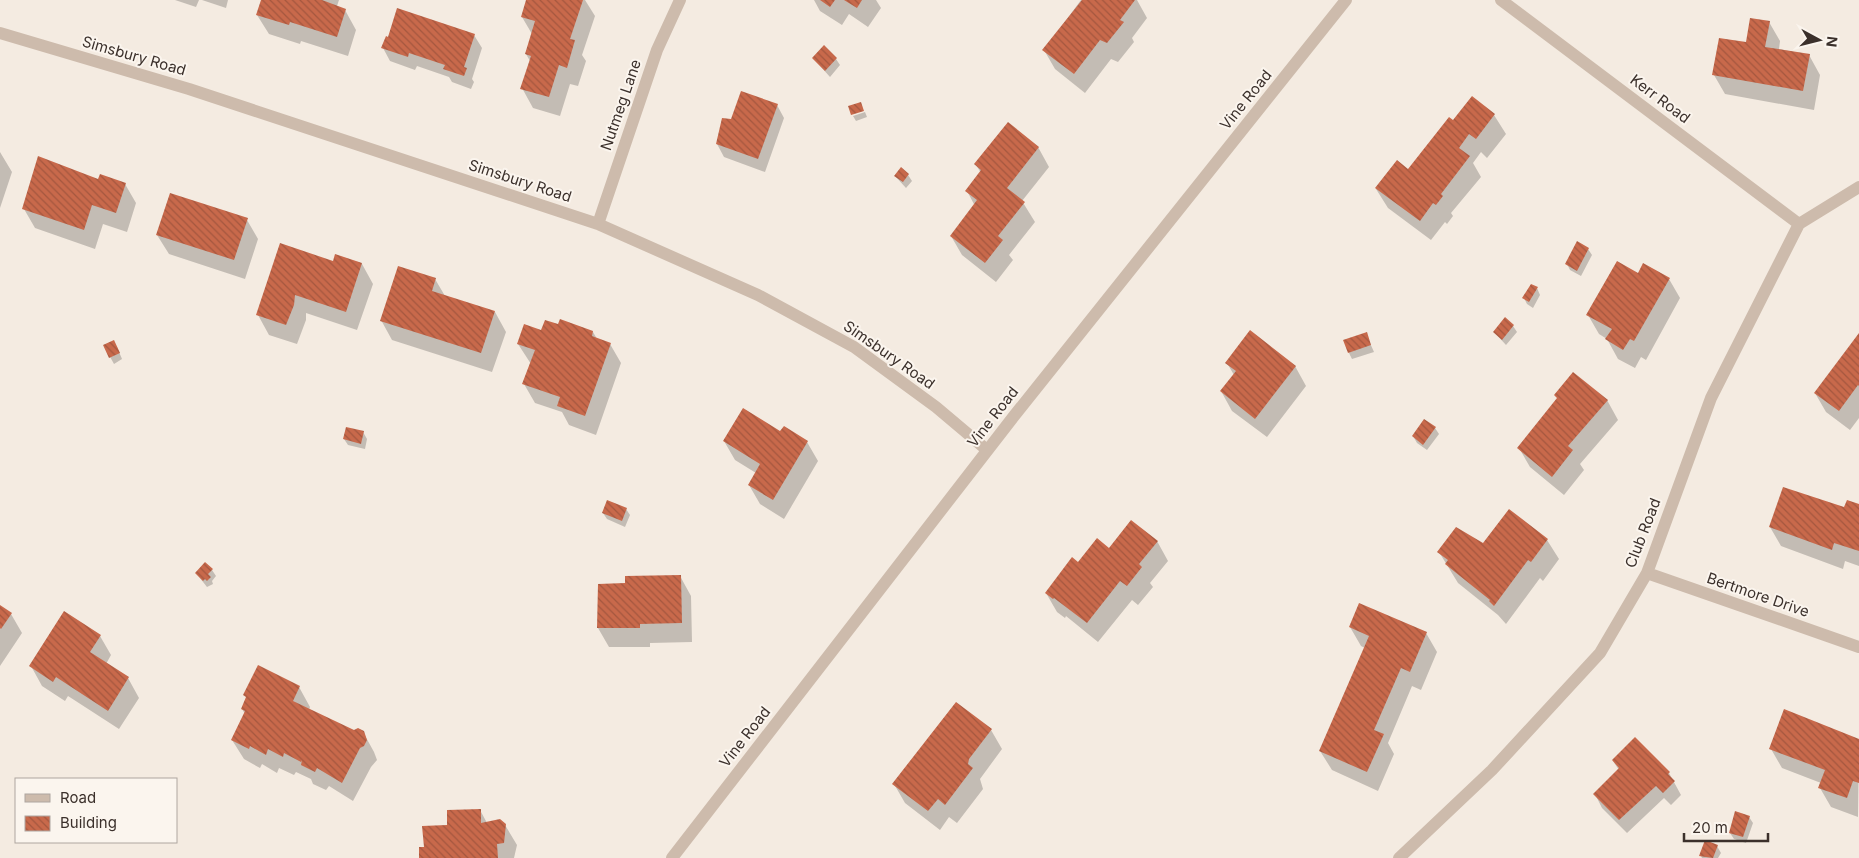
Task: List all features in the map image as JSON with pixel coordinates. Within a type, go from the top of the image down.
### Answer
[{"type":"street","name":"Nutmeg Lane","points":[[598,224],[657,50],[680,0]]},
{"type":"street","name":"Vine Road","points":[[672,858],[988,450],[1346,0]]},
{"type":"street","name":"Kerr Road","points":[[1501,0],[1799,224]]},
{"type":"street","name":"Simsbury Road","points":[[0,33],[189,89],[598,224],[758,295],[854,347],[936,407],[988,450]]},
{"type":"street","points":[[1799,224],[1859,187]]},
{"type":"street","name":"Club Road","points":[[1399,858],[1492,770],[1600,653],[1647,573],[1711,398],[1799,224]]},
{"type":"street","name":"Bertmore Drive","points":[[1647,573],[1859,647]]},
{"type":"building","points":[[261,0],[322,0],[346,9],[337,37],[290,22],[289,25],[256,15]]},
{"type":"building","points":[[526,0],[583,0],[570,39],[575,40],[567,68],[559,65],[549,97],[520,89],[531,56],[525,54],[535,21],[521,17]]},
{"type":"building","points":[[820,0],[835,0],[830,7]]},
{"type":"building","points":[[844,0],[862,0],[857,8]]},
{"type":"building","points":[[1082,0],[1135,0],[1120,20],[1124,22],[1107,43],[1100,40],[1074,74],[1042,50]]},
{"type":"building","points":[[397,8],[475,34],[464,67],[467,68],[464,76],[443,69],[445,65],[409,53],[408,57],[381,48],[386,36],[388,37]]},
{"type":"building","points":[[1750,18],[1770,21],[1765,47],[1810,54],[1803,91],[1712,75],[1719,38],[1746,42]]},
{"type":"building","points":[[824,45],[837,58],[825,71],[812,58]]},
{"type":"building","points":[[741,91],[778,104],[758,159],[716,144],[722,118],[731,119]]},
{"type":"building","points":[[1472,96],[1495,114],[1476,139],[1469,134],[1459,148],[1470,156],[1441,194],[1443,196],[1436,205],[1433,203],[1420,221],[1375,188],[1397,160],[1408,169],[1449,117],[1453,120]]},
{"type":"building","points":[[861,102],[864,111],[851,115],[848,106]]},
{"type":"building","points":[[1008,122],[1039,147],[1007,188],[1025,202],[998,236],[1003,240],[985,263],[950,236],[977,200],[965,191],[981,170],[974,164]]},
{"type":"building","points":[[38,156],[98,179],[100,174],[126,183],[116,213],[92,205],[84,230],[22,209]]},
{"type":"building","points":[[901,167],[909,174],[903,182],[894,176]]},
{"type":"building","points":[[170,193],[248,218],[234,260],[156,235]]},
{"type":"building","points":[[1577,241],[1589,248],[1577,271],[1565,264]]},
{"type":"building","points":[[280,243],[333,261],[335,254],[362,263],[346,312],[295,295],[294,305],[286,325],[256,315]]},
{"type":"building","points":[[1617,261],[1638,273],[1643,263],[1670,278],[1634,341],[1630,339],[1623,350],[1605,339],[1612,329],[1586,315]]},
{"type":"building","points":[[398,266],[436,278],[432,291],[495,311],[481,353],[380,321]]},
{"type":"building","points":[[1531,284],[1538,287],[1529,302],[1522,298]]},
{"type":"building","points":[[1505,317],[1514,325],[1502,340],[1493,332]]},
{"type":"building","points":[[560,319],[593,331],[592,336],[611,343],[585,416],[557,406],[560,397],[522,384],[535,350],[517,344],[524,324],[541,330],[545,320],[558,324]]},
{"type":"building","points":[[1250,330],[1296,366],[1255,419],[1220,391],[1236,371],[1225,363]]},
{"type":"building","points":[[1367,332],[1371,345],[1348,353],[1343,340]]},
{"type":"building","points":[[1859,333],[1859,386],[1839,411],[1814,393]]},
{"type":"building","points":[[114,340],[120,353],[109,358],[103,345]]},
{"type":"building","points":[[1573,372],[1608,400],[1568,446],[1573,450],[1552,477],[1517,448],[1557,398],[1554,395]]},
{"type":"building","points":[[743,408],[780,431],[784,426],[808,441],[773,500],[748,485],[760,464],[723,441]]},
{"type":"building","points":[[1424,419],[1436,427],[1423,445],[1412,436]]},
{"type":"building","points":[[346,427],[364,431],[361,444],[343,439]]},
{"type":"building","points":[[1783,487],[1844,507],[1847,500],[1859,504],[1859,551],[1834,543],[1832,550],[1769,527]]},
{"type":"building","points":[[607,500],[627,508],[622,521],[602,513]]},
{"type":"building","points":[[1509,509],[1548,539],[1531,562],[1528,560],[1494,606],[1490,600],[1445,564],[1448,560],[1437,552],[1456,527],[1483,543]]},
{"type":"building","points":[[1131,520],[1158,541],[1139,564],[1142,567],[1127,586],[1120,581],[1087,623],[1045,593],[1072,557],[1078,562],[1097,538],[1109,548]]},
{"type":"building","points":[[205,562],[213,569],[208,574],[211,577],[207,581],[205,579],[203,581],[195,573]]},
{"type":"building","points":[[681,575],[682,623],[640,624],[640,628],[597,628],[598,584],[625,583],[625,576]]},
{"type":"building","points":[[1359,603],[1427,632],[1410,672],[1401,668],[1374,730],[1384,734],[1367,772],[1319,751],[1369,636],[1349,627]]},
{"type":"building","points":[[0,605],[12,613],[1,629],[0,628]]},
{"type":"building","points":[[64,611],[101,635],[90,652],[129,677],[108,711],[56,677],[53,682],[29,666]]},
{"type":"building","points":[[258,665],[300,686],[293,701],[354,730],[358,728],[364,731],[367,740],[364,746],[360,748],[342,783],[317,768],[315,772],[301,765],[302,760],[301,762],[284,753],[283,757],[268,749],[266,755],[250,746],[249,749],[231,740],[245,711],[241,709],[246,697],[243,695]]},
{"type":"building","points":[[956,702],[992,729],[969,759],[968,764],[973,768],[945,805],[938,799],[928,811],[892,784]]},
{"type":"building","points":[[1784,709],[1859,739],[1859,783],[1853,781],[1847,798],[1818,788],[1825,770],[1769,749]]},
{"type":"building","points":[[1635,737],[1670,772],[1668,774],[1675,781],[1663,793],[1656,786],[1619,820],[1593,794],[1619,768],[1612,760]]},
{"type":"building","points":[[481,809],[481,823],[500,819],[506,824],[504,843],[497,844],[498,858],[419,858],[419,847],[424,847],[422,826],[447,825],[447,810]]},
{"type":"building","points":[[1735,811],[1750,816],[1743,837],[1729,833]]},
{"type":"building","points":[[1705,840],[1718,845],[1713,858],[1699,856]]}]
